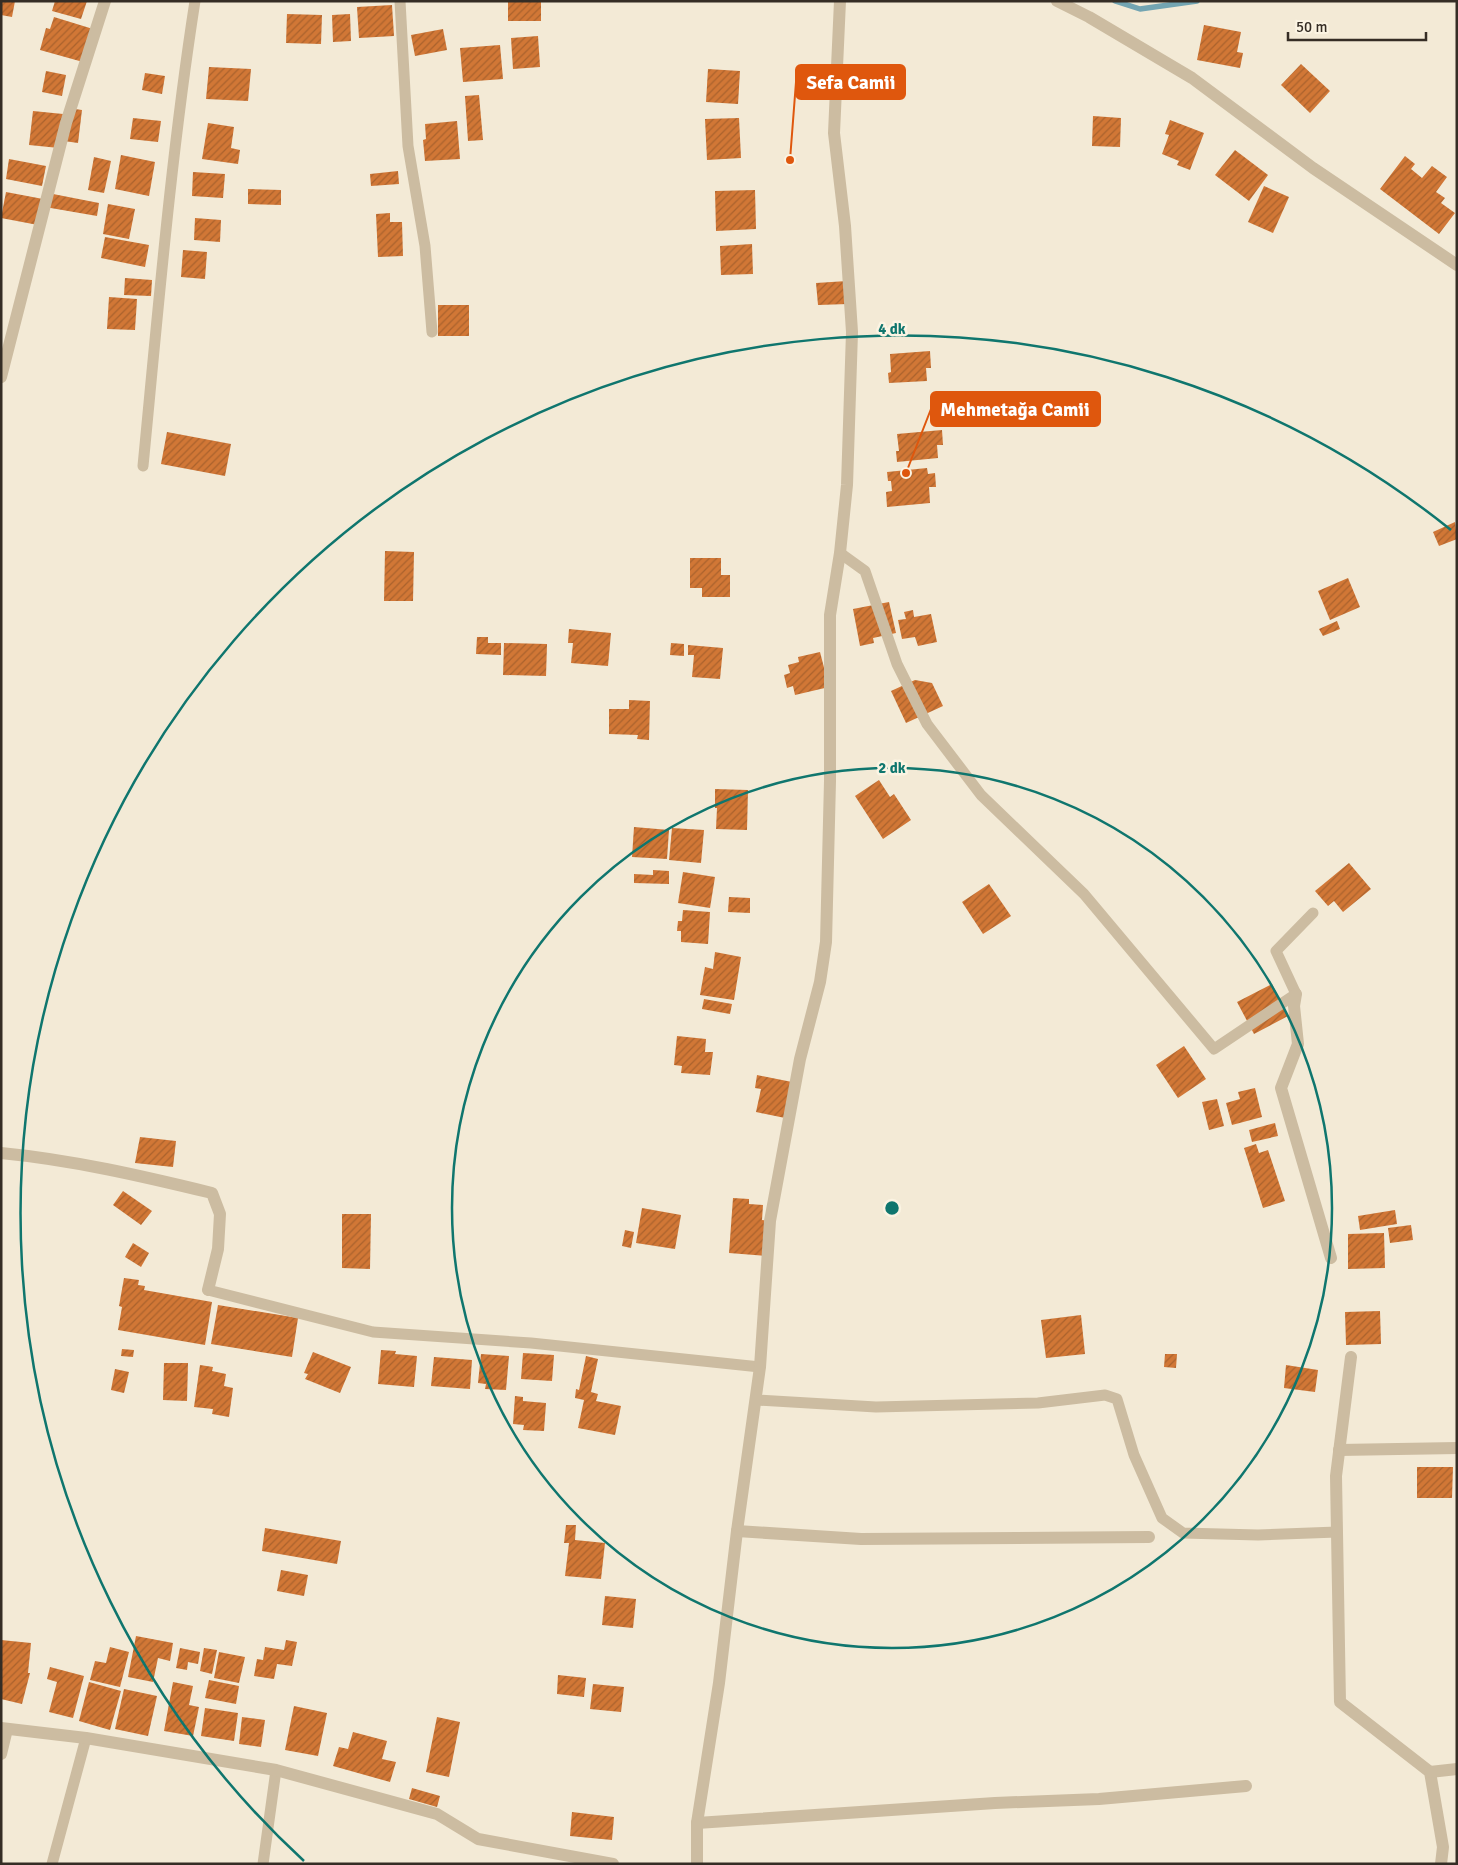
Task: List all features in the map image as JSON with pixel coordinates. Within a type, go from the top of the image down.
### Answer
[{"type":"street","points":[[1,377],[66,123],[105,1]]},
{"type":"street","points":[[697,1864],[697,1823],[719,1683],[737,1531],[760,1367],[770,1221],[800,1059],[820,982],[826,942],[830,781],[830,615],[840,553],[847,485],[852,332],[845,226],[834,133],[840,1]]},
{"type":"street","points":[[1057,1],[1089,17],[1192,78],[1313,168],[1457,265]]},
{"type":"street","points":[[1296,994],[1294,1006],[1298,1044],[1281,1088],[1332,1258]]},
{"type":"street","points":[[1,1153],[45,1157],[139,1175],[212,1193],[220,1214],[218,1248],[208,1290]]},
{"type":"street","points":[[1351,1357],[1336,1476],[1340,1702],[1430,1772],[1443,1848],[1441,1864]]},
{"type":"street","points":[[1339,1450],[1457,1448]]},
{"type":"street","points":[[737,1531],[861,1539],[1149,1537]]},
{"type":"street","points":[[1,1754],[4,1728],[86,1738],[276,1770],[437,1814],[478,1839],[613,1864]]},
{"type":"street","points":[[1430,1772],[1457,1769]]},
{"type":"street","points":[[697,1823],[995,1803],[1099,1799],[1246,1786]]},
{"type":"lane","points":[[143,466],[165,236],[184,70],[195,1]]},
{"type":"lane","points":[[400,1],[408,146],[424,246],[432,332]]},
{"type":"lane","points":[[840,553],[865,571],[897,664],[927,724],[981,795],[1084,894],[1214,1048],[1296,994],[1276,951],[1312,913]]},
{"type":"lane","points":[[208,1290],[374,1332],[531,1343],[760,1367]]},
{"type":"lane","points":[[756,1400],[876,1407],[1038,1403],[1105,1395],[1117,1399],[1134,1455],[1162,1518],[1183,1533],[1258,1535],[1337,1532]]},
{"type":"lane","points":[[52,1864],[86,1738]]},
{"type":"lane","points":[[263,1864],[276,1770]]},
{"type":"building","points":[[1,1],[15,1],[12,17],[1,15]]},
{"type":"building","points":[[55,1],[87,1],[81,19],[52,11]]},
{"type":"building","points":[[508,1],[541,1],[541,21],[508,21]]},
{"type":"building","points":[[392,5],[394,36],[359,38],[357,7]]},
{"type":"building","points":[[287,14],[322,15],[321,44],[286,43]]},
{"type":"building","points":[[350,14],[351,41],[333,42],[332,15]]},
{"type":"building","points":[[54,17],[93,29],[83,62],[40,50],[46,28],[50,29]]},
{"type":"building","points":[[1204,25],[1241,32],[1237,52],[1243,53],[1240,68],[1197,60]]},
{"type":"building","points":[[443,29],[447,50],[415,56],[411,35]]},
{"type":"building","points":[[538,36],[540,67],[513,69],[511,38]]},
{"type":"building","points":[[500,45],[503,79],[463,82],[460,48]]},
{"type":"building","points":[[1301,64],[1330,91],[1310,113],[1281,85]]},
{"type":"building","points":[[209,67],[251,69],[248,101],[206,99]]},
{"type":"building","points":[[708,69],[740,71],[738,104],[706,102]]},
{"type":"building","points":[[46,71],[66,75],[62,96],[42,92]]},
{"type":"building","points":[[145,73],[165,76],[162,94],[142,90]]},
{"type":"building","points":[[479,95],[483,140],[468,141],[465,96]]},
{"type":"building","points":[[68,108],[82,110],[78,143],[64,141]]},
{"type":"building","points":[[33,111],[63,114],[59,148],[29,145]]},
{"type":"building","points":[[1093,116],[1121,118],[1120,147],[1092,146]]},
{"type":"building","points":[[133,118],[161,121],[158,142],[130,139]]},
{"type":"building","points":[[739,118],[741,158],[707,160],[705,119]]},
{"type":"building","points":[[1170,120],[1204,133],[1190,170],[1177,165],[1179,161],[1162,154],[1169,135],[1165,134]]},
{"type":"building","points":[[457,121],[460,159],[425,161],[423,140],[426,139],[425,124]]},
{"type":"building","points":[[208,123],[234,127],[231,148],[240,150],[238,164],[202,159]]},
{"type":"building","points":[[1235,150],[1268,175],[1249,201],[1215,175]]},
{"type":"building","points":[[121,155],[155,162],[149,196],[115,189]]},
{"type":"building","points":[[1405,156],[1415,164],[1411,169],[1422,178],[1432,166],[1447,177],[1436,192],[1445,198],[1441,203],[1455,213],[1439,234],[1380,189]]},
{"type":"building","points":[[94,157],[111,161],[104,193],[88,190]]},
{"type":"building","points":[[9,159],[46,166],[42,186],[6,179]]},
{"type":"building","points":[[398,171],[399,184],[371,186],[370,174]]},
{"type":"building","points":[[193,172],[225,174],[223,198],[192,196]]},
{"type":"building","points":[[1264,186],[1289,197],[1273,233],[1248,222]]},
{"type":"building","points":[[248,189],[281,190],[281,205],[248,204]]},
{"type":"building","points":[[755,190],[756,229],[716,231],[715,191]]},
{"type":"building","points":[[6,192],[43,199],[38,225],[1,218]]},
{"type":"building","points":[[48,193],[99,203],[97,216],[45,207]]},
{"type":"building","points":[[108,204],[135,209],[129,239],[103,234]]},
{"type":"building","points":[[390,213],[390,222],[402,222],[403,256],[378,257],[376,214]]},
{"type":"building","points":[[195,218],[221,220],[220,242],[194,240]]},
{"type":"building","points":[[105,237],[149,245],[145,267],[101,258]]},
{"type":"building","points":[[752,244],[753,274],[721,275],[720,246]]},
{"type":"building","points":[[183,250],[207,252],[205,279],[181,277]]},
{"type":"building","points":[[125,278],[152,280],[151,296],[124,295]]},
{"type":"building","points":[[847,281],[848,304],[818,305],[816,283]]},
{"type":"building","points":[[109,297],[137,299],[135,330],[107,329]]},
{"type":"building","points":[[438,305],[469,305],[469,336],[438,336]]},
{"type":"building","points":[[930,351],[931,368],[926,368],[927,381],[889,383],[888,373],[891,372],[890,354]]},
{"type":"building","points":[[942,430],[943,445],[937,445],[938,458],[897,462],[896,451],[899,451],[897,434]]},
{"type":"building","points":[[167,432],[231,444],[225,476],[161,464]]},
{"type":"building","points":[[927,468],[928,474],[935,473],[936,487],[929,487],[930,503],[887,507],[886,492],[892,491],[891,481],[888,481],[887,472]]},
{"type":"building","points":[[1455,522],[1457,539],[1439,546],[1433,532]]},
{"type":"building","points":[[385,551],[414,552],[413,601],[384,601]]},
{"type":"building","points":[[690,558],[721,558],[721,575],[730,575],[730,597],[702,597],[702,588],[690,588]]},
{"type":"building","points":[[1348,578],[1360,607],[1330,620],[1318,591]]},
{"type":"building","points":[[889,602],[896,633],[873,638],[874,643],[860,646],[853,609]]},
{"type":"building","points":[[913,610],[914,617],[931,614],[937,642],[918,646],[915,637],[902,639],[898,620],[906,619],[904,612]]},
{"type":"building","points":[[1337,621],[1340,629],[1323,636],[1319,629]]},
{"type":"building","points":[[569,629],[611,633],[608,666],[571,663],[573,643],[568,643]]},
{"type":"building","points":[[477,637],[488,637],[488,643],[501,643],[501,655],[476,654]]},
{"type":"building","points":[[504,643],[547,644],[546,676],[503,675]]},
{"type":"building","points":[[671,643],[684,644],[684,656],[670,655]]},
{"type":"building","points":[[688,645],[723,648],[720,679],[692,677],[694,655],[688,655]]},
{"type":"building","points":[[820,652],[829,687],[795,695],[793,686],[787,688],[784,675],[790,673],[788,665],[799,662],[798,657]]},
{"type":"building","points":[[915,680],[932,683],[943,706],[906,723],[891,691]]},
{"type":"building","points":[[629,700],[650,701],[649,740],[637,739],[638,735],[609,734],[609,709],[629,709]]},
{"type":"building","points":[[879,780],[890,797],[894,794],[911,820],[883,839],[855,796]]},
{"type":"building","points":[[715,789],[748,790],[747,830],[716,829],[717,808],[715,808]]},
{"type":"building","points":[[634,827],[669,830],[667,859],[632,857]]},
{"type":"building","points":[[672,828],[704,830],[701,863],[669,860]]},
{"type":"building","points":[[1349,863],[1371,889],[1343,912],[1334,901],[1328,906],[1315,891]]},
{"type":"building","points":[[653,870],[669,871],[669,884],[634,883],[634,874],[653,875]]},
{"type":"building","points":[[683,872],[715,877],[710,908],[678,903]]},
{"type":"building","points":[[989,884],[1011,916],[983,934],[962,902]]},
{"type":"building","points":[[729,897],[750,898],[750,913],[728,912]]},
{"type":"building","points":[[683,910],[710,912],[708,944],[681,942],[681,931],[677,931],[678,921],[682,921]]},
{"type":"building","points":[[715,952],[741,957],[734,1000],[700,995],[705,967],[713,969]]},
{"type":"building","points":[[1272,984],[1288,1016],[1254,1034],[1237,1002]]},
{"type":"building","points":[[704,999],[732,1004],[730,1014],[702,1009]]},
{"type":"building","points":[[677,1036],[706,1039],[705,1052],[713,1052],[710,1075],[681,1073],[682,1066],[674,1065]]},
{"type":"building","points":[[1184,1046],[1206,1079],[1178,1098],[1156,1065]]},
{"type":"building","points":[[757,1075],[797,1083],[790,1119],[756,1112],[761,1089],[755,1088]]},
{"type":"building","points":[[1255,1088],[1262,1117],[1232,1125],[1226,1103],[1240,1099],[1238,1092]]},
{"type":"building","points":[[1217,1099],[1224,1126],[1209,1130],[1202,1102]]},
{"type":"building","points":[[1275,1123],[1278,1136],[1252,1142],[1249,1130]]},
{"type":"building","points":[[140,1137],[176,1141],[173,1167],[135,1163]]},
{"type":"building","points":[[1256,1144],[1259,1153],[1268,1150],[1285,1201],[1263,1208],[1244,1148]]},
{"type":"building","points":[[123,1191],[152,1211],[141,1225],[113,1205]]},
{"type":"building","points":[[733,1198],[749,1199],[749,1204],[763,1205],[762,1220],[770,1221],[767,1256],[729,1253]]},
{"type":"building","points":[[642,1208],[681,1215],[675,1249],[636,1243]]},
{"type":"building","points":[[1395,1210],[1397,1224],[1360,1230],[1358,1216]]},
{"type":"building","points":[[342,1214],[371,1214],[370,1269],[342,1268]]},
{"type":"building","points":[[1411,1225],[1413,1240],[1390,1243],[1388,1228]]},
{"type":"building","points":[[625,1230],[634,1232],[631,1248],[622,1246]]},
{"type":"building","points":[[1384,1233],[1385,1268],[1348,1269],[1348,1234]]},
{"type":"building","points":[[133,1243],[149,1253],[141,1267],[125,1257]]},
{"type":"building","points":[[124,1278],[139,1280],[138,1285],[145,1286],[144,1290],[212,1302],[205,1345],[118,1330],[122,1307],[119,1306]]},
{"type":"building","points":[[218,1305],[298,1318],[292,1357],[211,1344]]},
{"type":"building","points":[[1380,1311],[1381,1344],[1346,1345],[1345,1312]]},
{"type":"building","points":[[1081,1315],[1085,1354],[1046,1358],[1041,1320]]},
{"type":"building","points":[[122,1349],[134,1350],[133,1357],[121,1356]]},
{"type":"building","points":[[381,1350],[396,1351],[395,1354],[417,1356],[414,1387],[378,1384]]},
{"type":"building","points":[[313,1352],[351,1367],[340,1393],[305,1379],[308,1374],[304,1373]]},
{"type":"building","points":[[523,1353],[554,1355],[552,1381],[521,1379]]},
{"type":"building","points":[[481,1354],[509,1356],[506,1390],[485,1389],[486,1384],[478,1383]]},
{"type":"building","points":[[1165,1354],[1177,1354],[1176,1368],[1164,1367]]},
{"type":"building","points":[[586,1356],[598,1359],[591,1392],[598,1394],[596,1401],[621,1406],[615,1435],[578,1428],[584,1400],[575,1398],[576,1389],[579,1390]]},
{"type":"building","points":[[434,1357],[472,1360],[470,1389],[431,1386]]},
{"type":"building","points":[[164,1363],[188,1363],[187,1401],[163,1400]]},
{"type":"building","points":[[200,1365],[213,1367],[212,1371],[226,1374],[224,1386],[233,1388],[229,1417],[212,1414],[213,1409],[194,1407]]},
{"type":"building","points":[[1286,1365],[1318,1370],[1315,1392],[1284,1388]]},
{"type":"building","points":[[115,1369],[129,1372],[124,1393],[111,1390]]},
{"type":"building","points":[[515,1396],[523,1397],[523,1401],[546,1403],[544,1431],[523,1430],[524,1425],[513,1424]]},
{"type":"building","points":[[1417,1467],[1453,1467],[1452,1498],[1417,1498]]},
{"type":"building","points":[[566,1525],[576,1525],[575,1540],[605,1543],[601,1579],[565,1576],[569,1543],[564,1543]]},
{"type":"building","points":[[265,1528],[341,1541],[337,1564],[262,1551]]},
{"type":"building","points":[[281,1570],[308,1575],[304,1596],[277,1591]]},
{"type":"building","points":[[605,1596],[636,1599],[633,1628],[602,1625]]},
{"type":"building","points":[[136,1636],[173,1643],[170,1661],[158,1658],[153,1682],[128,1677]]},
{"type":"building","points":[[1,1640],[31,1643],[28,1673],[30,1673],[22,1704],[1,1699]]},
{"type":"building","points":[[286,1640],[297,1642],[292,1666],[277,1664],[274,1679],[254,1676],[257,1659],[263,1660],[265,1647],[284,1650]]},
{"type":"building","points":[[110,1647],[129,1652],[120,1687],[90,1680],[95,1661],[106,1663]]},
{"type":"building","points":[[180,1648],[200,1652],[198,1664],[188,1662],[187,1670],[176,1668]]},
{"type":"building","points":[[204,1648],[217,1650],[212,1674],[200,1671]]},
{"type":"building","points":[[219,1652],[245,1657],[239,1683],[214,1678]]},
{"type":"building","points":[[50,1667],[84,1676],[73,1718],[49,1712],[57,1682],[47,1679]]},
{"type":"building","points":[[558,1675],[586,1678],[584,1697],[557,1694]]},
{"type":"building","points":[[209,1680],[239,1686],[236,1704],[205,1698]]},
{"type":"building","points":[[89,1682],[121,1691],[110,1730],[79,1721]]},
{"type":"building","points":[[173,1682],[193,1686],[189,1705],[199,1707],[193,1736],[164,1731]]},
{"type":"building","points":[[593,1684],[624,1687],[621,1712],[590,1709]]},
{"type":"building","points":[[124,1689],[157,1696],[148,1736],[115,1729]]},
{"type":"building","points":[[294,1706],[327,1713],[318,1756],[285,1750]]},
{"type":"building","points":[[205,1708],[238,1713],[234,1741],[201,1736]]},
{"type":"building","points":[[242,1717],[265,1720],[261,1747],[239,1744]]},
{"type":"building","points":[[437,1717],[460,1722],[449,1777],[426,1772]]},
{"type":"building","points":[[353,1732],[387,1741],[382,1759],[396,1762],[390,1782],[333,1766],[339,1747],[348,1749]]},
{"type":"building","points":[[412,1788],[440,1796],[437,1807],[409,1799]]},
{"type":"building","points":[[572,1812],[614,1817],[612,1840],[570,1836]]},
{"type":"waterway","points":[[1115,1],[1140,9],[1197,1]]},
{"type":"place","name":"Sefa Camii","points":[[790,160]]},
{"type":"place","name":"Mehmetağa Camii","points":[[906,473]]}]
